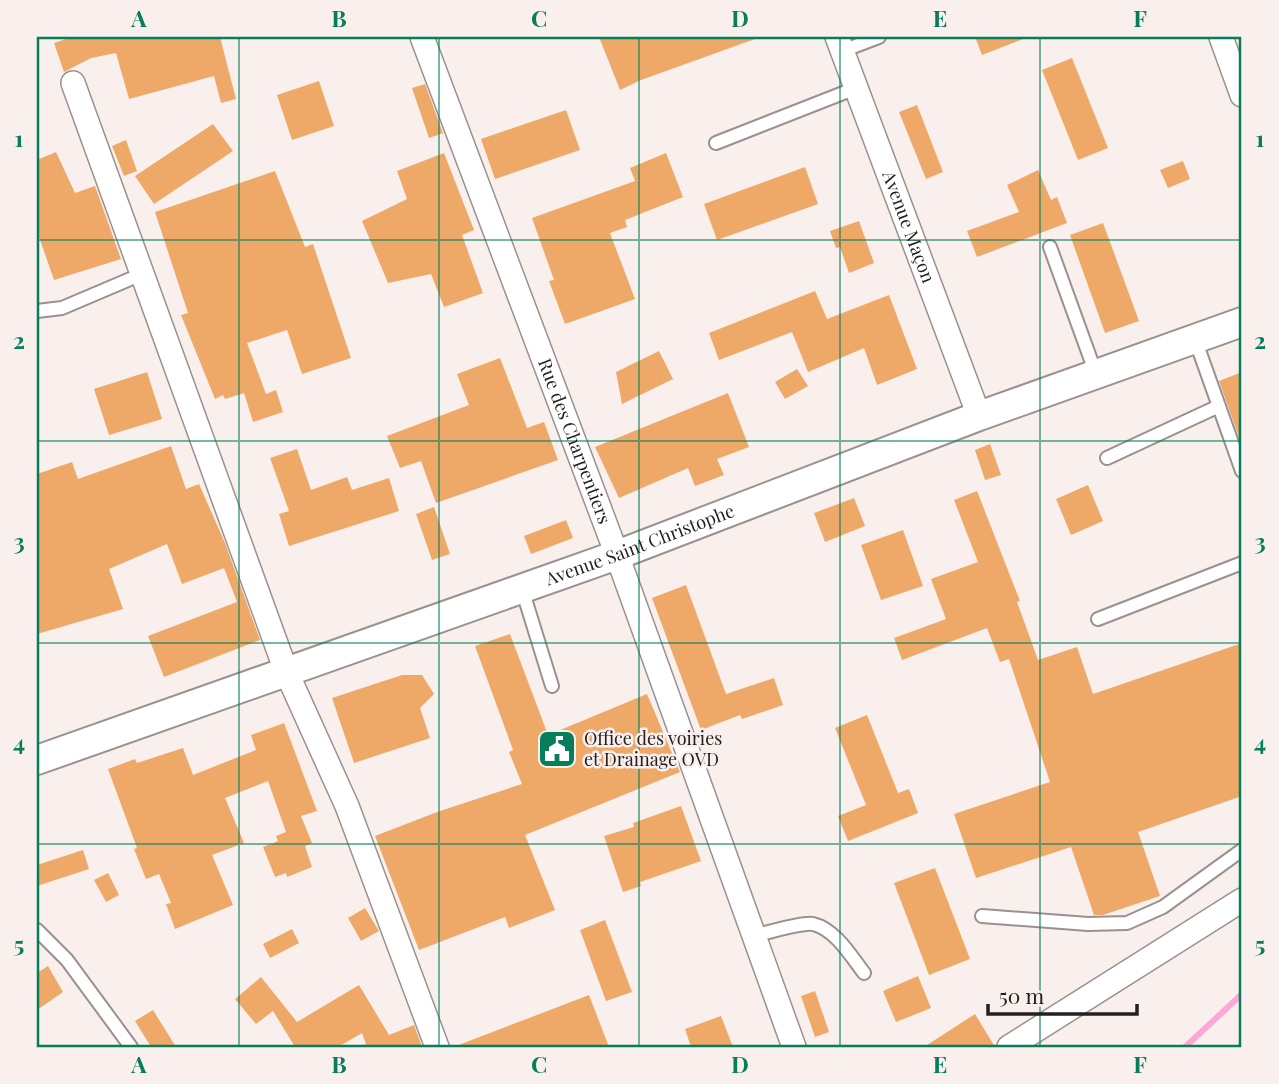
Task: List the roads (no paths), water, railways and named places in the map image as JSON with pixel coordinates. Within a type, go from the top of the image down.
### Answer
[{"type":"street","name":"Rue des Charpentiers","points":[[422,37],[617,555],[794,1047]]},
{"type":"street","points":[[1222,37],[1242,95]]},
{"type":"street","name":"Avenue Maçon","points":[[840,44],[979,416]]},
{"type":"street","points":[[74,83],[286,671],[347,806],[437,1047]]},
{"type":"street","name":"Avenue Saint Christophe","points":[[37,760],[617,555],[979,416],[1242,321]]},
{"type":"street","points":[[1009,1047],[1242,900]]},
{"type":"lane","points":[[840,44],[879,37]]},
{"type":"lane","points":[[716,143],[856,88]]},
{"type":"lane","points":[[1050,247],[1096,374]]},
{"type":"lane","points":[[37,311],[62,308],[142,274]]},
{"type":"lane","points":[[1195,339],[1242,471]]},
{"type":"lane","points":[[1107,458],[1219,406]]},
{"type":"lane","points":[[1098,619],[1242,563]]},
{"type":"lane","points":[[522,588],[552,686]]},
{"type":"lane","points":[[982,916],[1088,924],[1127,923],[1163,907],[1242,850]]},
{"type":"lane","points":[[754,936],[812,924],[828,932],[842,944],[864,972]]},
{"type":"lane","points":[[37,930],[67,960],[131,1047]]},
{"type":"waterway","points":[[1185,1047],[1242,994]]},
{"type":"place","name":"Office des voiries et Drainage OVD","points":[[557,749]]}]
